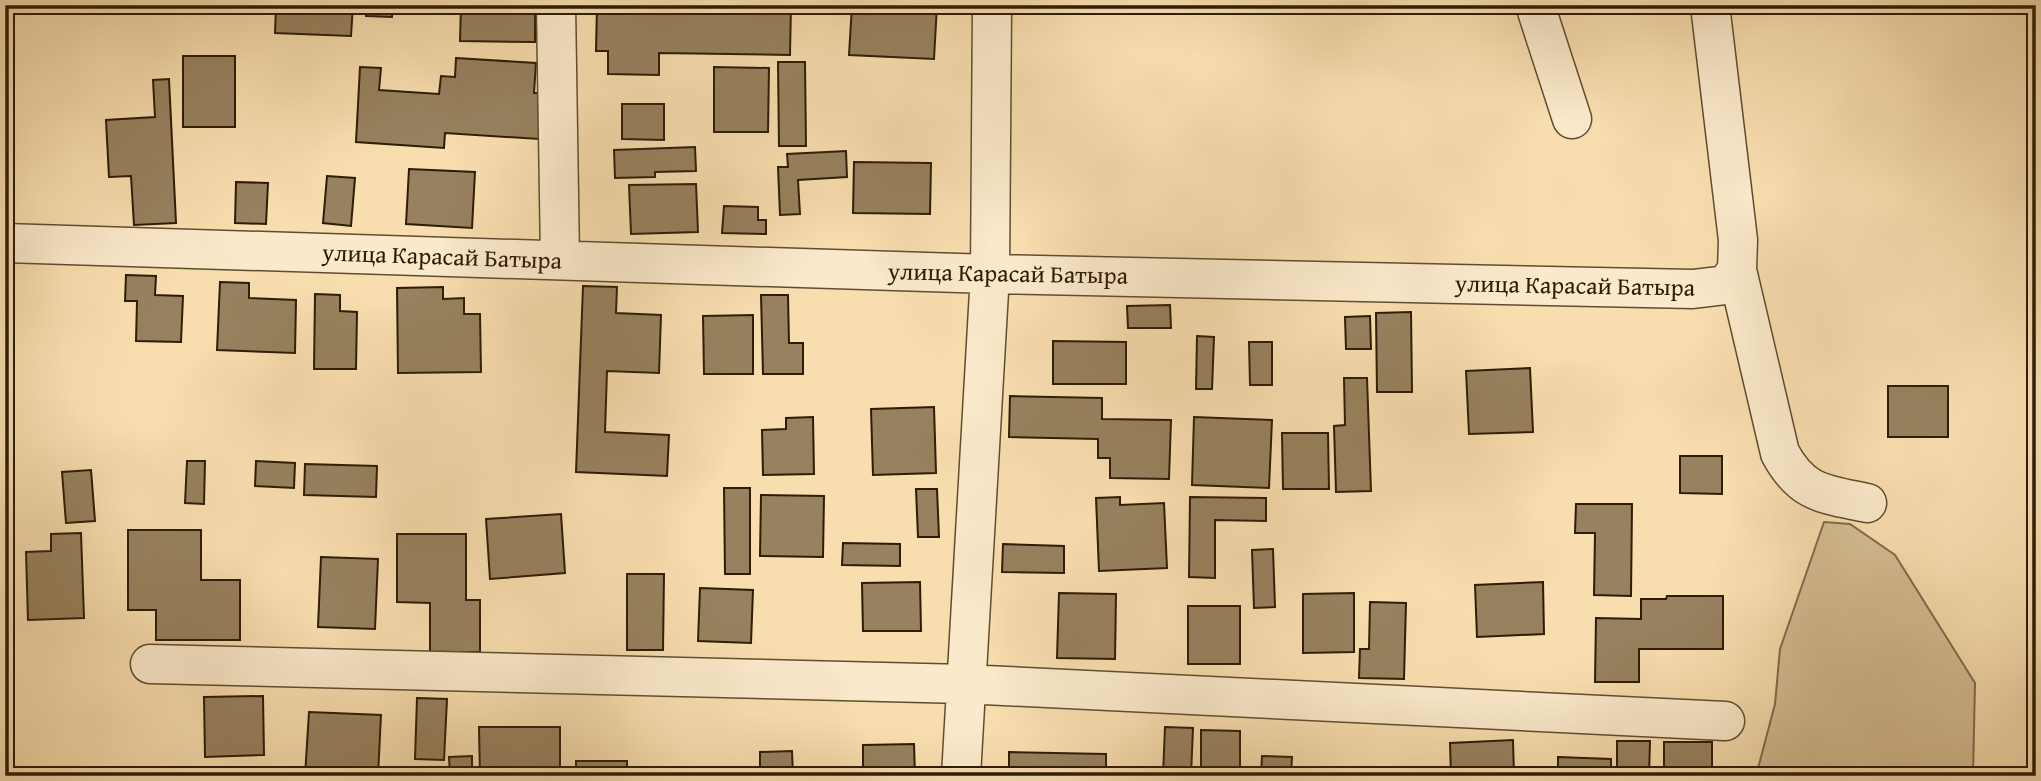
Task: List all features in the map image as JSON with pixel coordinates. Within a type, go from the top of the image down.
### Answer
[{"type":"street","points":[[556,5],[560,259]]},
{"type":"street","points":[[961,776],[964,684],[990,274],[992,5]]},
{"type":"street","points":[[1535,5],[1572,118]]},
{"type":"street","points":[[1710,5],[1738,240],[1737,270],[1780,453],[1791,474],[1815,493],[1867,503]]},
{"type":"street","name":"улица Карасай Батыра","points":[[5,243],[990,274],[1693,289],[1726,285],[1737,270]]},
{"type":"street","points":[[149,664],[964,684],[1725,720]]},
{"type":"shaded area","points":[[1824,522],[1850,524],[1895,555],[1975,683],[1973,776],[1756,776],[1775,704],[1780,649]]},
{"type":"building","points":[[97,5],[159,5],[159,8],[97,10]]},
{"type":"building","points":[[276,5],[353,5],[351,36],[275,33]]},
{"type":"building","points":[[366,5],[393,5],[392,17],[366,16]]},
{"type":"building","points":[[461,5],[535,5],[535,42],[460,41]]},
{"type":"building","points":[[597,5],[791,5],[790,55],[659,53],[659,75],[608,74],[608,51],[596,51]]},
{"type":"building","points":[[852,5],[937,5],[934,59],[849,55]]},
{"type":"building","points":[[183,56],[235,56],[235,127],[183,127]]},
{"type":"building","points":[[456,58],[536,63],[534,93],[541,93],[539,139],[445,133],[444,148],[356,142],[360,67],[381,68],[379,90],[439,94],[441,76],[455,77]]},
{"type":"building","points":[[778,62],[805,62],[806,146],[779,146]]},
{"type":"building","points":[[714,67],[769,68],[768,132],[714,132]]},
{"type":"building","points":[[169,79],[176,223],[134,225],[131,176],[109,177],[106,120],[155,117],[153,80]]},
{"type":"building","points":[[622,104],[664,104],[664,140],[622,139]]},
{"type":"building","points":[[695,147],[696,171],[655,172],[655,177],[615,178],[614,150]]},
{"type":"building","points":[[846,151],[847,177],[798,180],[800,214],[780,215],[778,167],[788,167],[787,154]]},
{"type":"building","points":[[854,162],[931,163],[930,214],[853,213]]},
{"type":"building","points":[[409,169],[475,172],[472,228],[406,224]]},
{"type":"building","points":[[327,176],[355,178],[351,226],[323,223]]},
{"type":"building","points":[[236,182],[268,183],[266,224],[235,223]]},
{"type":"building","points":[[696,184],[698,232],[631,234],[629,185]]},
{"type":"building","points":[[724,206],[758,207],[758,220],[766,220],[766,234],[722,233]]},
{"type":"building","points":[[126,275],[156,276],[155,295],[183,296],[181,342],[136,341],[137,301],[125,301]]},
{"type":"building","points":[[220,282],[249,283],[249,298],[296,300],[295,353],[217,350]]},
{"type":"building","points":[[583,286],[617,287],[616,313],[661,315],[659,373],[607,371],[605,432],[669,435],[667,476],[576,472]]},
{"type":"building","points":[[443,287],[443,299],[464,298],[464,314],[480,314],[481,372],[398,373],[397,288]]},
{"type":"building","points":[[315,294],[340,295],[340,311],[357,312],[356,369],[314,369]]},
{"type":"building","points":[[761,295],[788,295],[789,343],[803,343],[803,374],[763,374]]},
{"type":"building","points":[[1170,305],[1171,328],[1128,328],[1127,306]]},
{"type":"building","points":[[1411,312],[1412,392],[1377,392],[1376,313]]},
{"type":"building","points":[[753,315],[753,374],[704,374],[703,316]]},
{"type":"building","points":[[1370,316],[1371,349],[1346,349],[1345,317]]},
{"type":"building","points":[[1197,336],[1214,337],[1212,389],[1196,389]]},
{"type":"building","points":[[1053,341],[1126,342],[1126,384],[1053,384]]},
{"type":"building","points":[[1249,342],[1272,342],[1272,385],[1250,385]]},
{"type":"building","points":[[1530,368],[1533,432],[1469,434],[1466,371]]},
{"type":"building","points":[[1344,378],[1367,378],[1371,491],[1336,492],[1334,426],[1345,425]]},
{"type":"building","points":[[1888,386],[1948,386],[1948,437],[1888,437]]},
{"type":"building","points":[[1010,396],[1102,398],[1102,419],[1171,420],[1169,479],[1110,478],[1110,458],[1098,458],[1098,439],[1009,437]]},
{"type":"building","points":[[934,407],[936,473],[873,475],[871,409]]},
{"type":"building","points":[[813,417],[814,474],[763,475],[762,430],[786,429],[786,418]]},
{"type":"building","points":[[1194,417],[1272,420],[1269,488],[1192,485]]},
{"type":"building","points":[[1282,433],[1328,433],[1329,489],[1283,489]]},
{"type":"building","points":[[1680,456],[1722,456],[1722,494],[1680,493]]},
{"type":"building","points":[[187,461],[205,461],[204,504],[185,503]]},
{"type":"building","points":[[256,461],[295,463],[294,488],[255,486]]},
{"type":"building","points":[[305,464],[377,466],[376,497],[304,495]]},
{"type":"building","points":[[91,470],[95,521],[66,523],[62,472]]},
{"type":"building","points":[[724,488],[750,488],[750,574],[725,574]]},
{"type":"building","points":[[916,489],[937,489],[939,537],[918,537]]},
{"type":"building","points":[[761,495],[824,496],[823,557],[760,556]]},
{"type":"building","points":[[1120,497],[1120,505],[1164,503],[1167,568],[1099,571],[1096,498]]},
{"type":"building","points":[[1190,497],[1266,498],[1266,521],[1215,520],[1215,578],[1189,577]]},
{"type":"building","points":[[1576,504],[1632,504],[1631,596],[1594,595],[1595,533],[1575,533]]},
{"type":"building","points":[[561,514],[565,573],[490,579],[486,519]]},
{"type":"building","points":[[128,530],[201,530],[201,580],[240,580],[240,640],[156,640],[156,610],[128,610]]},
{"type":"building","points":[[81,533],[84,618],[28,620],[26,552],[51,551],[51,534]]},
{"type":"building","points":[[397,534],[466,534],[466,600],[480,600],[480,652],[430,652],[430,603],[397,602]]},
{"type":"building","points":[[843,543],[900,544],[900,566],[842,565]]},
{"type":"building","points":[[1003,544],[1064,546],[1064,573],[1002,572]]},
{"type":"building","points":[[1273,549],[1275,607],[1254,608],[1252,550]]},
{"type":"building","points":[[321,557],[378,559],[375,629],[318,627]]},
{"type":"building","points":[[627,574],[664,574],[663,650],[627,650]]},
{"type":"building","points":[[920,582],[921,631],[863,631],[862,583]]},
{"type":"building","points":[[1543,582],[1544,634],[1477,637],[1475,585]]},
{"type":"building","points":[[700,588],[753,590],[751,643],[698,641]]},
{"type":"building","points":[[1059,593],[1116,594],[1115,659],[1057,658]]},
{"type":"building","points":[[1354,593],[1354,652],[1303,653],[1303,594]]},
{"type":"building","points":[[1667,596],[1723,596],[1723,649],[1639,649],[1639,682],[1595,682],[1596,618],[1641,619],[1641,599],[1666,599]]},
{"type":"building","points":[[1370,602],[1406,603],[1404,679],[1359,678],[1360,649],[1369,649]]},
{"type":"building","points":[[1188,606],[1240,606],[1240,664],[1188,664]]},
{"type":"building","points":[[263,696],[264,755],[205,757],[204,697]]},
{"type":"building","points":[[417,698],[447,699],[444,760],[415,759]]},
{"type":"building","points":[[309,712],[381,715],[378,776],[305,776]]},
{"type":"building","points":[[479,727],[560,727],[560,776],[480,776]]},
{"type":"building","points":[[1165,727],[1193,728],[1191,776],[1163,776]]},
{"type":"building","points":[[1201,730],[1240,731],[1240,776],[1201,776]]},
{"type":"building","points":[[1513,740],[1514,776],[1451,776],[1450,743]]},
{"type":"building","points":[[1617,741],[1650,741],[1649,776],[1617,776]]},
{"type":"building","points":[[1664,742],[1712,742],[1712,776],[1664,776]]},
{"type":"building","points":[[914,744],[915,776],[863,776],[863,745]]},
{"type":"building","points":[[792,751],[793,776],[760,776],[760,752]]},
{"type":"building","points":[[1009,752],[1106,754],[1106,776],[1009,776]]},
{"type":"building","points":[[472,756],[472,776],[450,776],[449,757]]},
{"type":"building","points":[[1262,756],[1292,757],[1291,776],[1261,776]]},
{"type":"building","points":[[1558,757],[1611,759],[1611,776],[1558,776]]},
{"type":"building","points":[[576,761],[627,761],[627,776],[576,776]]}]
